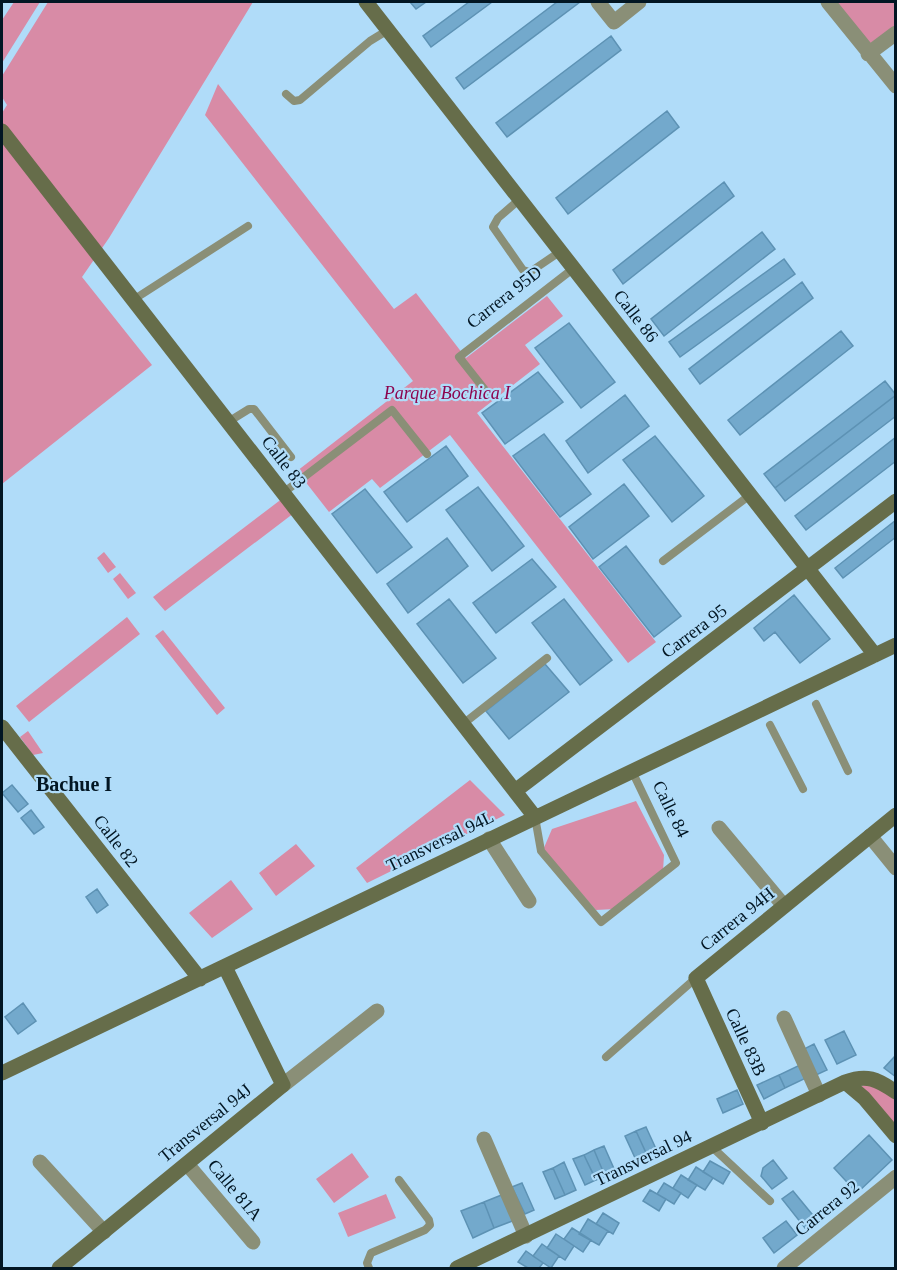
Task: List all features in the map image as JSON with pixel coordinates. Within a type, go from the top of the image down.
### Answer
[{"type":"street","name":"Calle 86","points":[[366,2],[875,655]]},
{"type":"street","points":[[598,2],[614,22],[639,2]]},
{"type":"street","points":[[828,2],[896,86]]},
{"type":"street","points":[[868,54],[896,33]]},
{"type":"street","name":"Calle 83","points":[[2,131],[535,817]]},
{"type":"street","name":"Carrera 95","points":[[515,791],[896,501]]},
{"type":"street","name":"Transversal 94L","points":[[2,1073],[895,646]]},
{"type":"street","name":"Calle 82","points":[[2,728],[200,979]]},
{"type":"street","name":"Carrera 94H","points":[[696,978],[896,815]]},
{"type":"street","points":[[719,828],[784,906]]},
{"type":"street","points":[[870,836],[896,868]]},
{"type":"street","points":[[489,839],[529,901]]},
{"type":"street","points":[[225,967],[283,1085]]},
{"type":"street","name":"Calle 83B","points":[[696,978],[762,1123]]},
{"type":"street","name":"Transversal 94J","points":[[59,1269],[377,1011]]},
{"type":"street","points":[[784,1018],[819,1095]]},
{"type":"street","name":"Transversal 94","points":[[457,1269],[845,1082],[858,1077],[872,1078],[896,1092]]},
{"type":"street","points":[[845,1082],[864,1098],[896,1136]]},
{"type":"street","points":[[484,1139],[526,1236]]},
{"type":"street","points":[[40,1162],[104,1232]]},
{"type":"street","name":"Calle 81A","points":[[187,1164],[254,1242]]},
{"type":"street","name":"Carrera 92","points":[[784,1269],[896,1177]]},
{"type":"lane","points":[[286,94],[294,101],[300,100],[370,41],[388,30]]},
{"type":"lane","points":[[520,199],[498,218],[493,227],[523,270],[530,272],[561,251]]},
{"type":"lane","points":[[133,300],[248,226]]},
{"type":"lane","name":"Carrera 95D","points":[[489,395],[459,357],[574,268]]},
{"type":"lane","points":[[228,422],[249,409],[254,409],[291,457]]},
{"type":"lane","points":[[283,493],[392,410],[427,454]]},
{"type":"lane","points":[[663,561],[750,495]]},
{"type":"lane","points":[[463,724],[547,658]]},
{"type":"lane","points":[[816,704],[848,771]]},
{"type":"lane","points":[[770,725],[803,789]]},
{"type":"lane","name":"Calle 84","points":[[535,817],[541,851],[601,922],[676,863],[632,771]]},
{"type":"lane","name":"Carrera 94H","points":[[606,1057],[696,978]]},
{"type":"lane","points":[[712,1147],[770,1201]]},
{"type":"lane","points":[[369,1269],[367,1263],[371,1253],[425,1230],[430,1225],[429,1220],[399,1180]]},
{"type":"green space","points":[[14,2],[40,2],[2,63],[2,20]]},
{"type":"green space","points":[[48,2],[253,2],[109,238],[82,277],[152,365],[2,484],[2,113],[7,105],[2,97],[2,76]]},
{"type":"green space","points":[[830,2],[895,2],[895,31],[869,51]]},
{"type":"green space","name":"Parque Bochica I","points":[[218,84],[394,309],[416,293],[466,358],[547,296],[563,316],[525,345],[540,364],[477,413],[656,642],[628,663],[450,435],[380,488],[372,479],[329,512],[297,471],[413,381],[205,115]]},
{"type":"green space","points":[[283,498],[294,513],[165,611],[153,597]]},
{"type":"green space","points":[[104,552],[116,567],[108,573],[97,558]]},
{"type":"green space","points":[[120,573],[136,593],[128,599],[113,579]]},
{"type":"green space","points":[[127,617],[140,634],[29,722],[16,706]]},
{"type":"green space","points":[[163,630],[225,708],[217,715],[155,636]]},
{"type":"green space","points":[[28,731],[43,753],[33,755],[20,737]]},
{"type":"green space","points":[[470,780],[505,815],[367,883],[356,868]]},
{"type":"green space","points":[[636,801],[664,855],[663,871],[615,909],[596,910],[543,850],[552,829]]},
{"type":"green space","points":[[296,844],[315,866],[276,896],[259,873]]},
{"type":"green space","points":[[231,880],[253,909],[212,938],[189,913]]},
{"type":"green space","points":[[867,1084],[895,1097],[895,1130],[859,1087]]},
{"type":"green space","points":[[352,1153],[369,1177],[334,1203],[316,1179]]},
{"type":"green space","points":[[386,1194],[396,1218],[348,1237],[338,1213]]},
{"type":"building","points":[[410,2],[426,2],[416,9]]},
{"type":"building","points":[[469,2],[492,2],[431,47],[423,36]]},
{"type":"building","points":[[557,2],[580,2],[464,89],[456,78]]},
{"type":"building","points":[[611,36],[621,50],[507,137],[496,123]]},
{"type":"building","points":[[667,111],[679,127],[568,214],[556,198]]},
{"type":"building","points":[[724,182],[734,196],[623,284],[613,270]]},
{"type":"building","points":[[762,232],[775,249],[664,336],[651,319]]},
{"type":"building","points":[[784,259],[795,274],[680,357],[669,342]]},
{"type":"building","points":[[802,282],[813,298],[700,384],[689,369]]},
{"type":"building","points":[[569,323],[615,382],[581,408],[535,348]]},
{"type":"building","points":[[841,331],[853,346],[740,435],[728,420]]},
{"type":"building","points":[[538,372],[563,402],[505,444],[482,413]]},
{"type":"building","points":[[885,381],[896,395],[775,488],[764,474]]},
{"type":"building","points":[[625,395],[649,426],[588,473],[566,441]]},
{"type":"building","points":[[896,395],[896,416],[785,501],[775,488]]},
{"type":"building","points":[[544,434],[591,494],[560,517],[513,456]]},
{"type":"building","points":[[655,436],[704,496],[672,522],[623,460]]},
{"type":"building","points":[[896,437],[896,461],[806,530],[795,516]]},
{"type":"building","points":[[446,446],[468,476],[407,522],[384,492]]},
{"type":"building","points":[[624,484],[649,516],[593,559],[569,527]]},
{"type":"building","points":[[478,487],[524,546],[492,571],[446,510]]},
{"type":"building","points":[[365,489],[412,547],[377,573],[332,514]]},
{"type":"building","points":[[896,520],[896,537],[843,578],[835,568]]},
{"type":"building","points":[[447,538],[468,566],[408,613],[387,584]]},
{"type":"building","points":[[626,546],[681,616],[654,637],[599,567]]},
{"type":"building","points":[[532,559],[556,587],[496,633],[473,603]]},
{"type":"building","points":[[794,595],[830,639],[800,663],[775,632],[764,641],[754,628]]},
{"type":"building","points":[[449,599],[496,658],[463,683],[417,624]]},
{"type":"building","points":[[564,599],[612,660],[580,685],[532,623]]},
{"type":"building","points":[[545,664],[569,692],[509,739],[486,711]]},
{"type":"building","points":[[12,785],[28,804],[18,812],[2,793]]},
{"type":"building","points":[[31,810],[44,827],[34,834],[21,818]]},
{"type":"building","points":[[97,889],[108,905],[97,913],[86,897]]},
{"type":"building","points":[[23,1003],[36,1021],[18,1034],[5,1017]]},
{"type":"building","points":[[844,1031],[856,1055],[837,1064],[825,1040]]},
{"type":"building","points":[[814,1044],[827,1070],[816,1075],[804,1049]]},
{"type":"building","points":[[896,1055],[896,1077],[884,1068]]},
{"type":"building","points":[[800,1065],[806,1078],[785,1088],[779,1075]]},
{"type":"building","points":[[779,1075],[785,1088],[764,1099],[757,1085]]},
{"type":"building","points":[[737,1090],[743,1104],[723,1113],[717,1099]]},
{"type":"building","points":[[646,1127],[657,1151],[647,1155],[636,1131]]},
{"type":"building","points":[[636,1131],[647,1155],[636,1160],[625,1136]]},
{"type":"building","points":[[869,1135],[892,1160],[857,1193],[834,1168]]},
{"type":"building","points":[[604,1146],[615,1171],[605,1176],[594,1150]]},
{"type":"building","points":[[594,1150],[605,1176],[596,1180],[584,1155]]},
{"type":"building","points":[[584,1155],[596,1180],[585,1185],[573,1159]]},
{"type":"building","points":[[773,1160],[787,1178],[772,1189],[761,1176],[763,1168]]},
{"type":"building","points":[[710,1161],[730,1172],[723,1184],[703,1172]]},
{"type":"building","points":[[564,1162],[576,1190],[565,1195],[553,1168]]},
{"type":"building","points":[[696,1167],[713,1178],[705,1190],[688,1180]]},
{"type":"building","points":[[553,1168],[565,1195],[555,1199],[543,1172]]},
{"type":"building","points":[[681,1175],[697,1185],[688,1198],[673,1188]]},
{"type":"building","points":[[522,1183],[534,1210],[525,1214],[512,1187]]},
{"type":"building","points":[[664,1183],[681,1193],[674,1204],[657,1194]]},
{"type":"building","points":[[650,1190],[666,1199],[659,1211],[643,1201]]},
{"type":"building","points":[[793,1191],[816,1219],[805,1228],[782,1199]]},
{"type":"building","points":[[504,1194],[515,1220],[494,1228],[484,1202]]},
{"type":"building","points":[[484,1202],[494,1228],[473,1238],[461,1211]]},
{"type":"building","points":[[603,1213],[619,1223],[613,1234],[596,1224]]},
{"type":"building","points":[[588,1219],[608,1231],[599,1245],[579,1234]]},
{"type":"building","points":[[786,1221],[797,1235],[774,1253],[763,1238]]},
{"type":"building","points":[[572,1228],[591,1240],[583,1252],[564,1239]]},
{"type":"building","points":[[556,1234],[574,1246],[565,1260],[547,1248]]},
{"type":"building","points":[[542,1244],[559,1256],[551,1268],[533,1256]]},
{"type":"building","points":[[526,1251],[543,1263],[539,1268],[528,1268],[518,1262]]},
{"type":"district","name":"Bachue I","points":[[74,784]]}]
